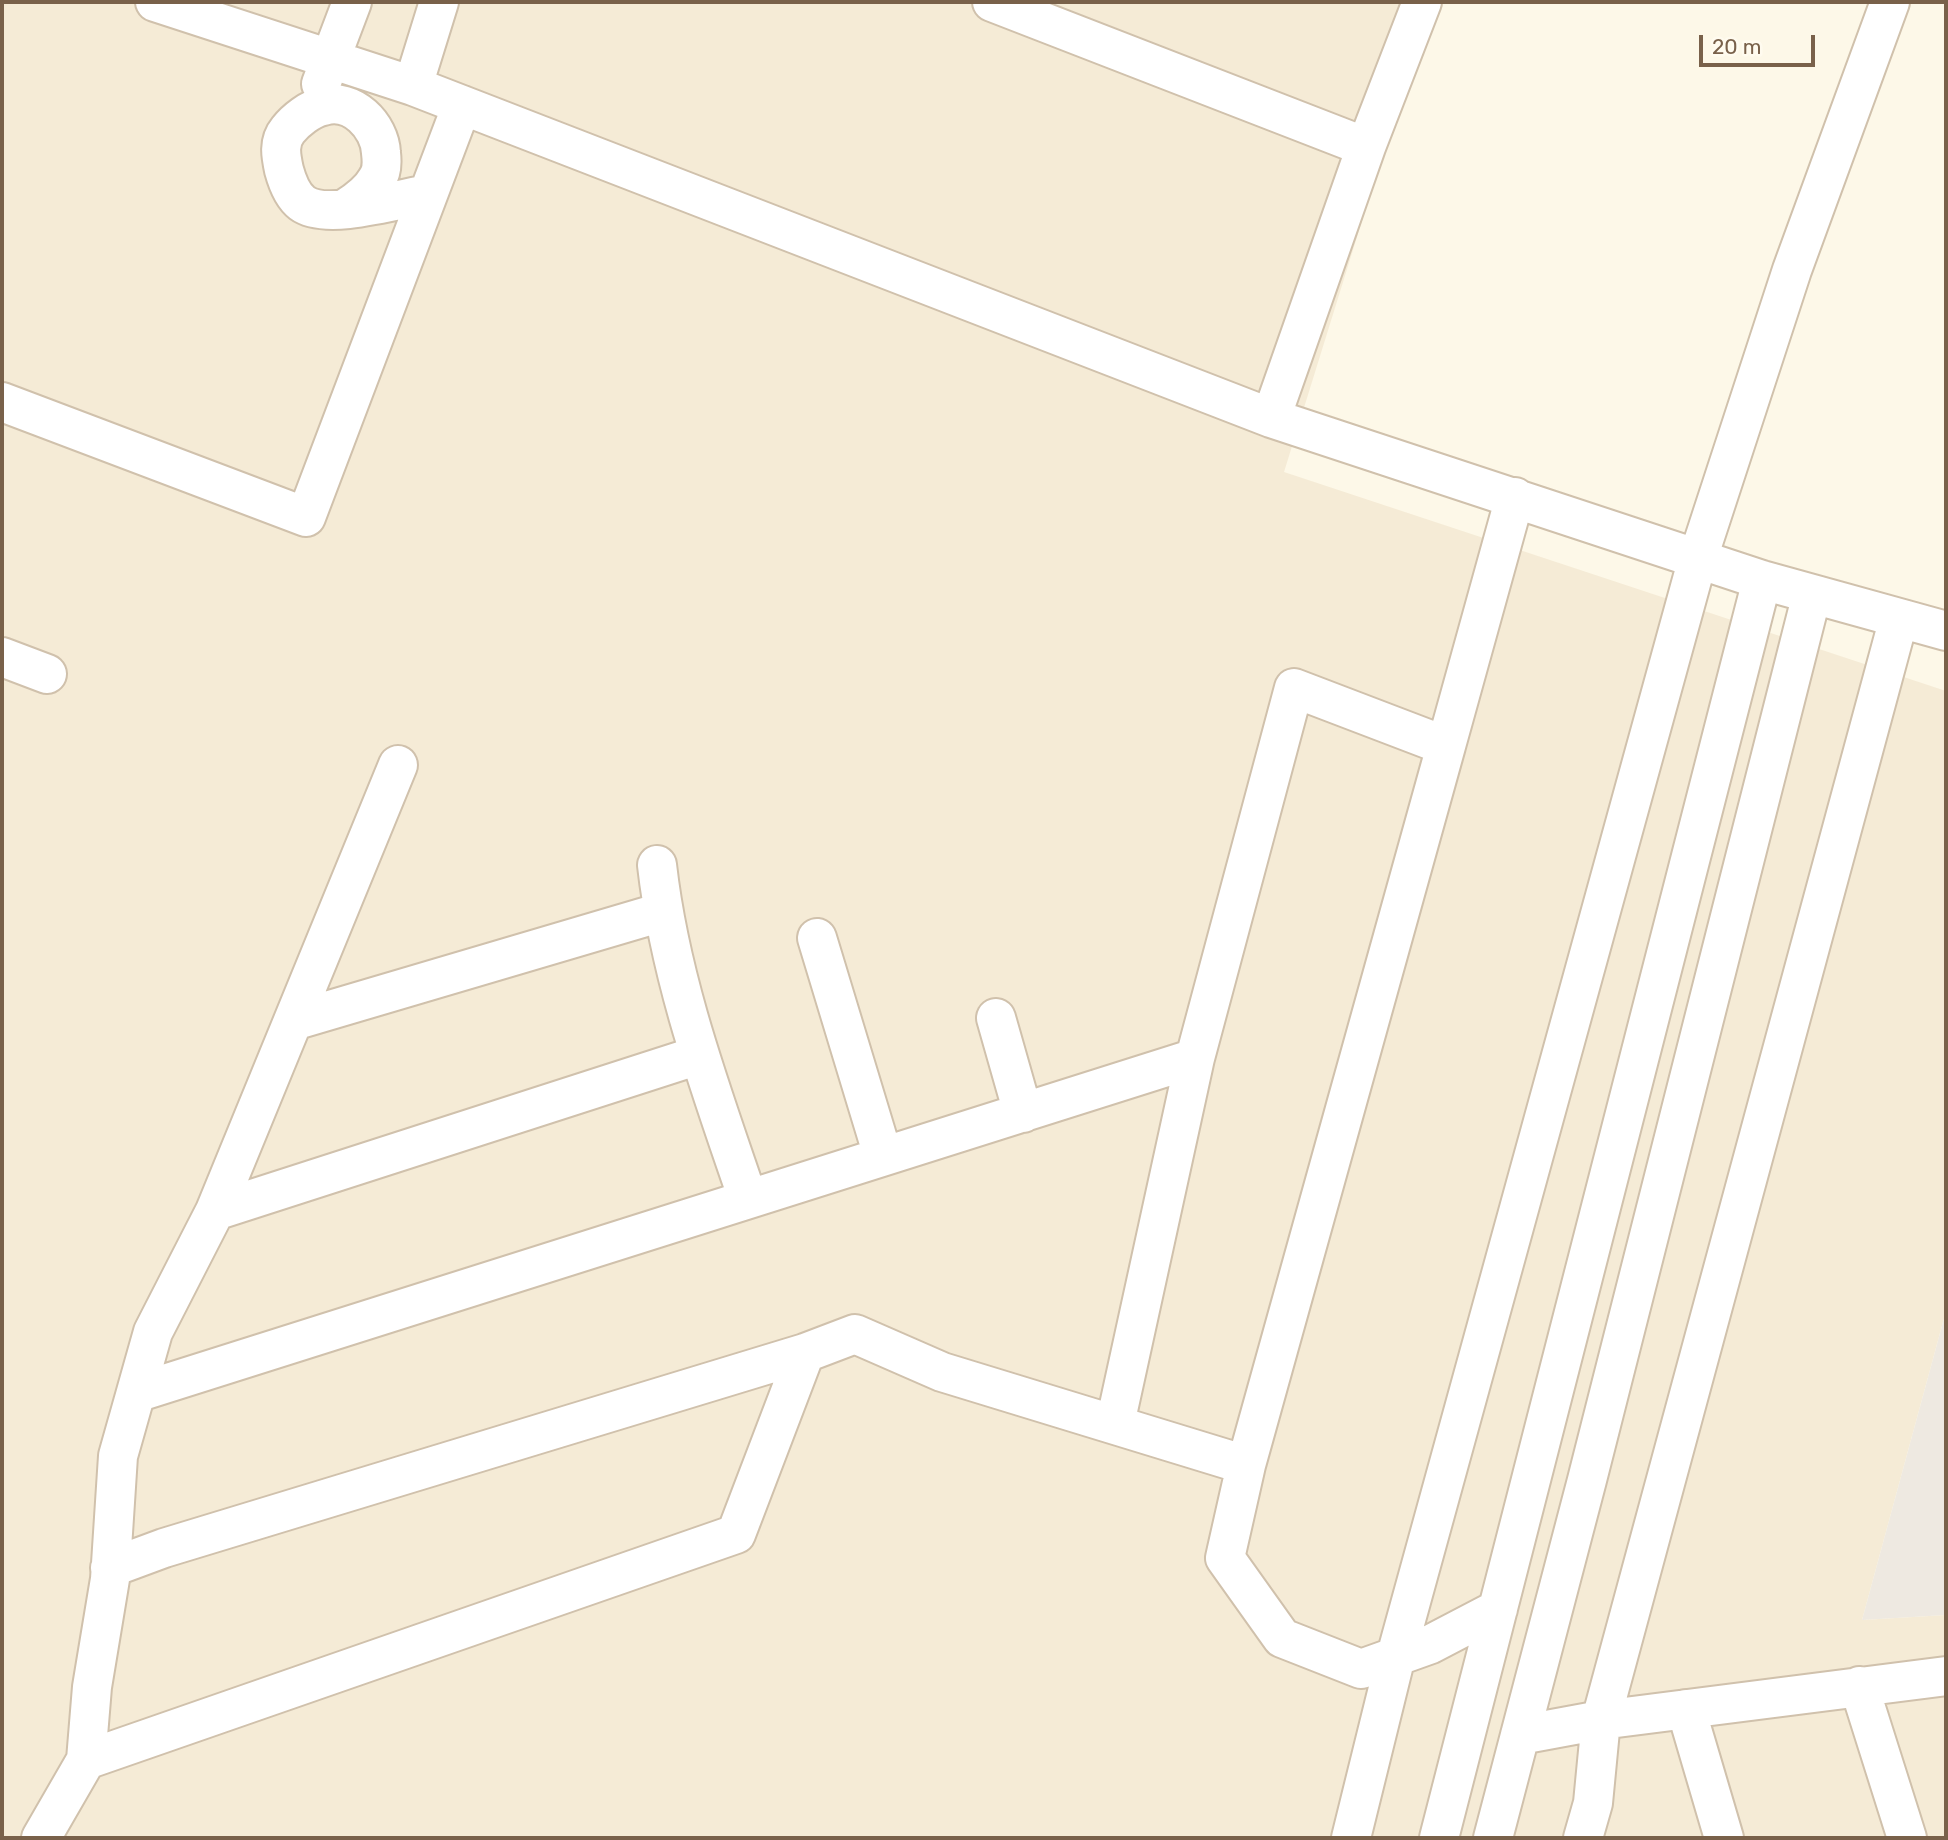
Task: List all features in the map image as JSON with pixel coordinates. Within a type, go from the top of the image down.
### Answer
[{"type":"street","points":[[155,2],[413,86],[1271,418],[1762,580],[1946,631]]},
{"type":"street","points":[[309,112],[352,2]]},
{"type":"street","points":[[413,86],[439,2]]},
{"type":"street","points":[[992,2],[1366,146]]},
{"type":"street","points":[[1271,418],[1366,146],[1422,2]]},
{"type":"street","points":[[1351,1838],[1396,1656],[1698,558],[1792,270],[1890,2]]},
{"type":"street","points":[[346,208],[357,201],[378,178],[382,162],[381,146],[376,131],[354,110],[342,105],[323,105],[294,123],[283,136],[281,153],[287,181],[302,202],[320,210],[346,208],[428,194]]},
{"type":"street","points":[[2,401],[306,517],[462,105]]},
{"type":"street","points":[[1498,1609],[1431,1644],[1361,1669],[1282,1638],[1225,1558],[1246,1465],[1515,497]]},
{"type":"street","points":[[1439,1838],[1762,580]]},
{"type":"street","points":[[1493,1838],[1812,594]]},
{"type":"street","points":[[1583,1838],[1593,1803],[1601,1720],[1899,618]]},
{"type":"street","points":[[2,657],[47,674]]},
{"type":"street","points":[[1115,1424],[1195,1058],[1294,688],[1446,746]]},
{"type":"street","points":[[41,1838],[86,1760],[92,1687],[110,1568],[118,1456],[153,1332],[215,1211],[398,765]]},
{"type":"street","points":[[657,865],[662,912],[699,1055],[748,1199]]},
{"type":"street","points":[[293,1021],[662,912]]},
{"type":"street","points":[[817,938],[883,1156]]},
{"type":"street","points":[[996,1018],[1023,1112]]},
{"type":"street","points":[[215,1211],[699,1055]]},
{"type":"street","points":[[136,1393],[1195,1058]]},
{"type":"street","points":[[110,1568],[164,1548],[805,1353],[855,1334],[942,1371],[1246,1465]]},
{"type":"street","points":[[86,1760],[736,1534],[805,1353]]},
{"type":"street","points":[[1520,1735],[1601,1720],[1946,1676]]},
{"type":"street","points":[[1859,1685],[1907,1838]]},
{"type":"street","points":[[1686,1709],[1724,1838]]},
{"type":"shaded area","points":[[2,2],[1430,2],[1284,472],[1946,691],[1946,1311],[1862,1620],[1946,1615],[1946,1838],[2,1838]]},
{"type":"shaded area","points":[[1946,1311],[1946,1615],[1862,1620]]}]
